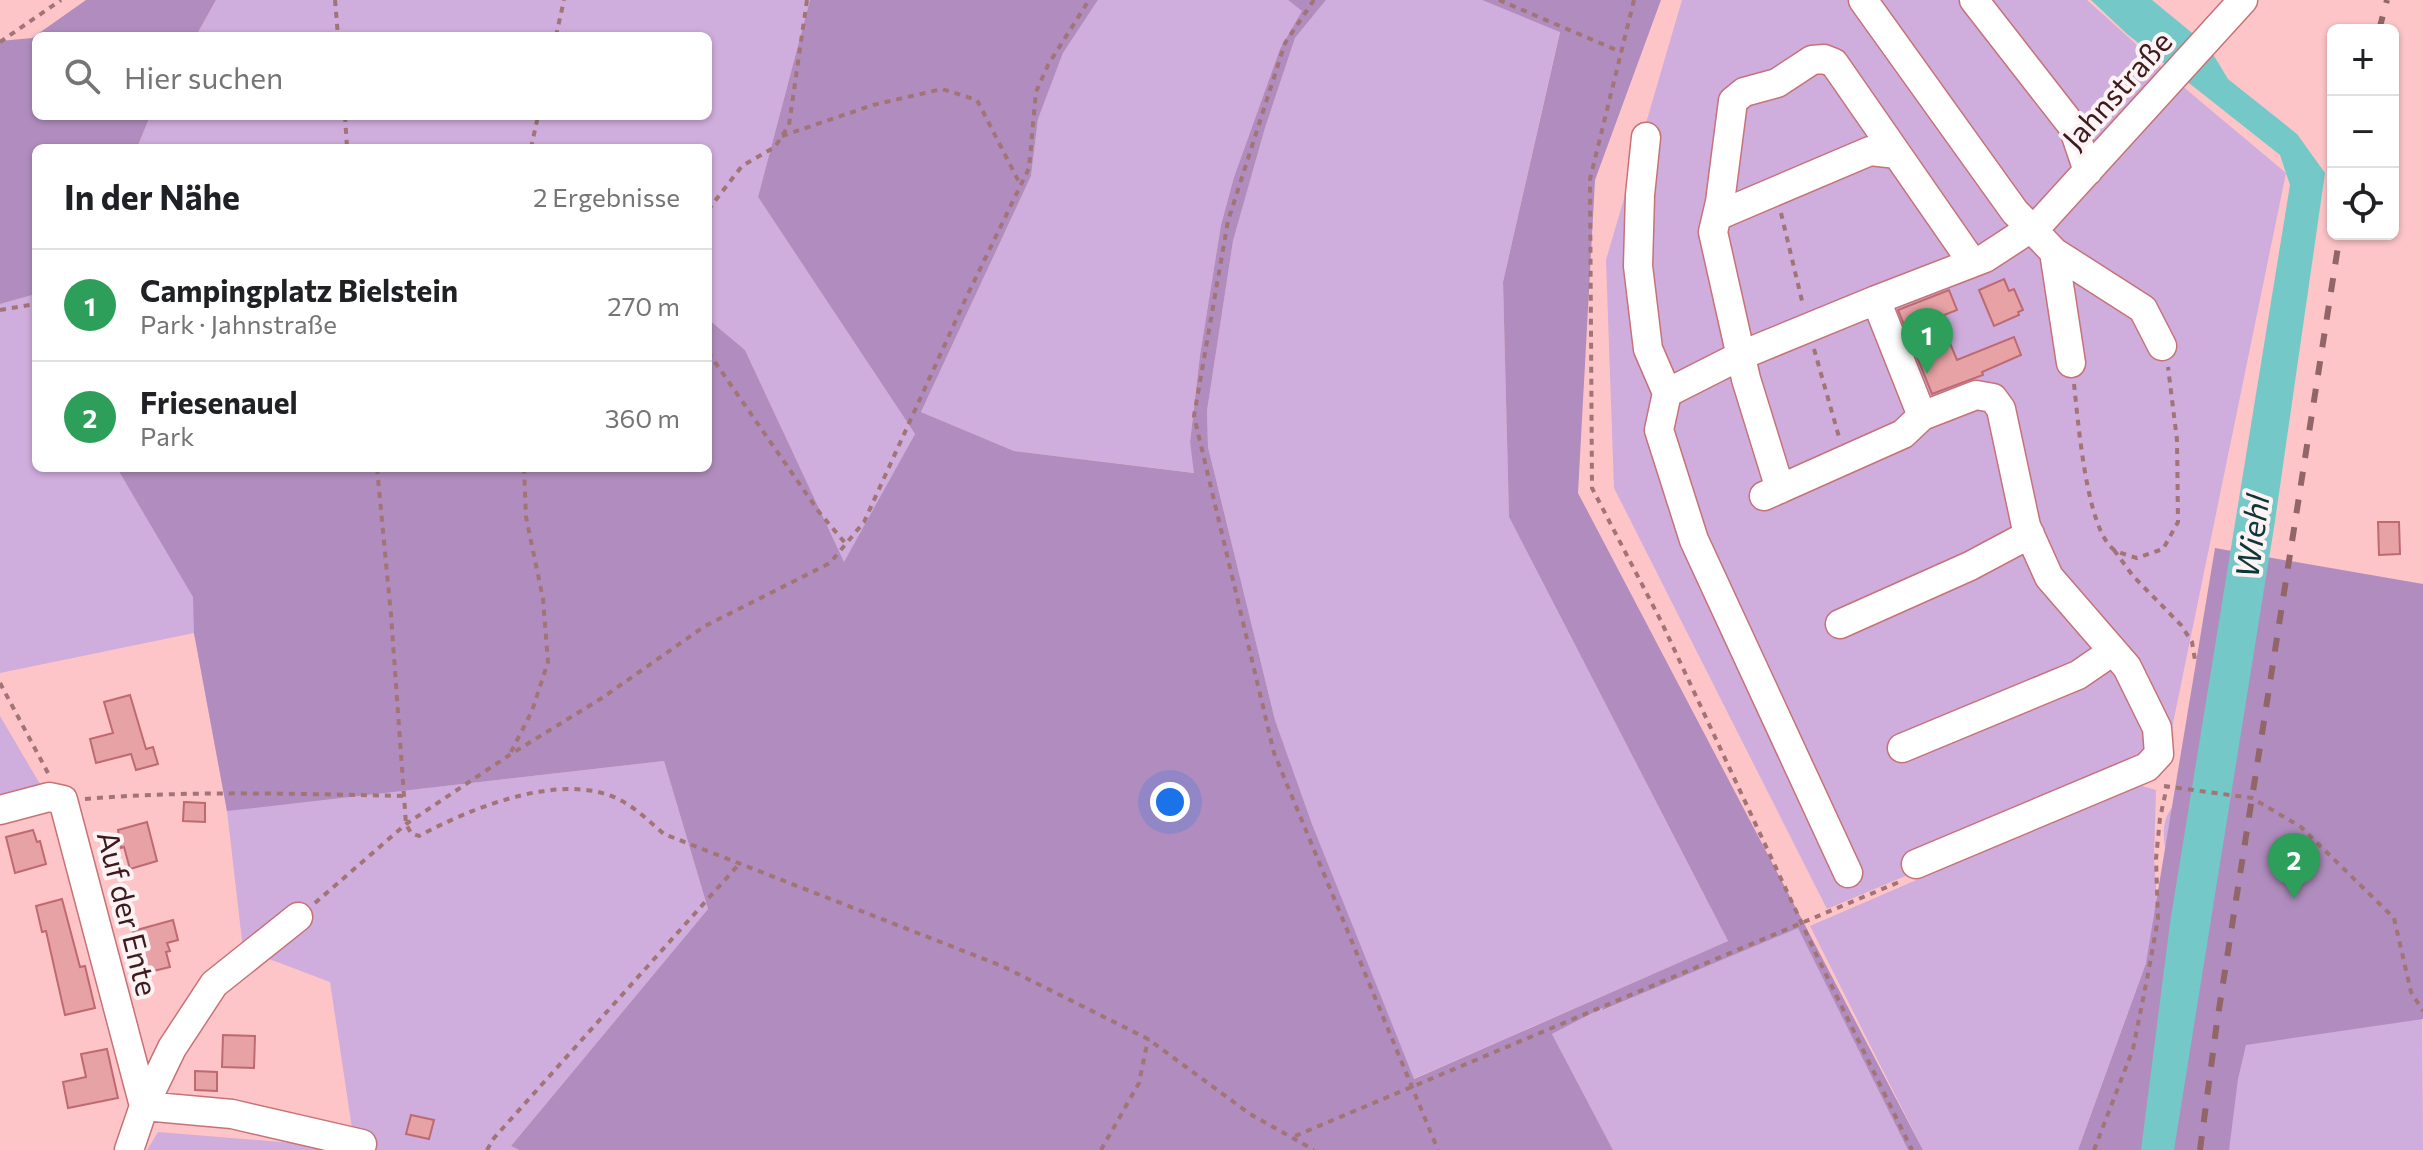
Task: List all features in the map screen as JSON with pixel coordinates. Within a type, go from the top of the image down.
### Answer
[{"type":"street","points":[[1863,0],[2015,212],[2036,226],[2054,252],[2143,309],[2162,346]]},
{"type":"street","points":[[1974,0],[2073,127],[2088,171]]},
{"type":"street","name":"Jahnstraße","points":[[1667,393],[1742,355],[1972,262],[2036,226],[2243,0]]},
{"type":"street","points":[[1916,864],[2147,767],[2159,754],[2157,728],[2127,667],[2049,577],[2030,534],[2001,409],[1993,398],[1976,395],[1922,416],[1903,434],[1772,493],[1713,232],[1733,101],[1744,92],[1777,83],[1812,60],[1824,59],[1834,63],[1972,262]]},
{"type":"street","points":[[1646,137],[1638,266],[1648,349],[1667,393],[1659,430],[1694,540],[1848,873]]},
{"type":"street","points":[[1717,216],[1870,151],[1897,154]]},
{"type":"street","points":[[2054,252],[2071,363]]},
{"type":"street","points":[[1876,300],[1922,416]]},
{"type":"street","points":[[1840,624],[1970,566],[2030,534]]},
{"type":"street","points":[[1902,748],[2078,675],[2113,651]]},
{"type":"street","points":[[0,810],[49,797],[63,800]]},
{"type":"street","name":"Auf der Ente","points":[[63,800],[144,1106]]},
{"type":"street","points":[[129,1150],[144,1106],[172,1048],[214,984],[298,917]]},
{"type":"street","points":[[144,1106],[232,1114],[362,1144]]},
{"type":"path","points":[[0,42],[61,0]]},
{"type":"path","points":[[335,0],[338,32]]},
{"type":"path","points":[[557,32],[564,0]]},
{"type":"path","points":[[712,205],[742,166],[775,147],[789,125],[807,0]]},
{"type":"path","points":[[298,917],[406,824],[511,754],[602,698],[705,626],[830,563],[864,522],[1029,168],[1036,92],[1048,65],[1089,0]]},
{"type":"path","points":[[1314,0],[1285,43],[1228,221],[1194,416],[1274,753],[1438,1150]]},
{"type":"path","points":[[1499,0],[1621,52]]},
{"type":"path","points":[[1634,0],[1590,179],[1592,488],[1661,621],[1801,922],[1912,1150]]},
{"type":"path","points":[[782,136],[873,105],[942,89],[977,100],[1020,184]]},
{"type":"path","points":[[345,120],[347,144]]},
{"type":"path","points":[[532,144],[537,120]]},
{"type":"path","points":[[0,310],[32,305]]},
{"type":"path","points":[[2112,548],[2137,558],[2163,549],[2178,522],[2177,440],[2168,366],[2162,346]]},
{"type":"path","points":[[712,358],[819,512],[846,544]]},
{"type":"path","points":[[2071,363],[2085,476],[2096,517],[2112,548],[2133,576],[2181,625],[2192,642],[2195,660]]},
{"type":"path","points":[[377,472],[406,824],[411,833],[419,836],[475,810],[525,793],[593,790],[622,800],[664,834],[1002,966],[1148,1039],[1250,1114],[1314,1150]]},
{"type":"path","points":[[511,754],[532,711],[548,662],[543,599],[526,517],[524,472]]},
{"type":"path","points":[[0,683],[63,800],[126,795],[404,796]]},
{"type":"path","points":[[2094,1150],[2133,1049],[2158,919],[2156,859],[2167,786],[2252,798],[2301,827],[2394,918],[2411,992],[2423,1011]]},
{"type":"path","points":[[487,1150],[740,863]]},
{"type":"path","points":[[1294,1137],[1801,922]]},
{"type":"path","points":[[1101,1150],[1139,1083],[1148,1039]]},
{"type":"shaded area","points":[[86,0],[216,0],[198,32],[41,32]]},
{"type":"shaded area","points":[[216,0],[810,0],[758,197],[915,434],[844,563],[745,350],[712,322],[712,144],[139,144],[148,120],[712,120],[712,32],[198,32]]},
{"type":"shaded area","points":[[810,0],[1098,0],[1063,53],[1038,119],[1031,176],[921,412],[1014,451],[1194,473],[1190,442],[1200,355],[1221,225],[1234,177],[1280,49],[1302,11],[1288,0],[1326,0],[1295,38],[1265,128],[1233,241],[1207,411],[1208,447],[1275,720],[1312,824],[1414,1079],[1728,941],[1509,517],[1503,282],[1560,32],[1482,0],[1661,0],[1595,180],[1578,493],[1923,1150],[1908,1150],[1798,928],[1602,1008],[1552,1034],[1613,1150],[519,1150],[511,1146],[708,909],[664,761],[227,811],[194,633],[193,597],[119,472],[712,472],[712,322],[745,350],[844,562],[915,434],[758,197]]},
{"type":"shaded area","points":[[1098,0],[1288,0],[1303,10],[1280,49],[1234,177],[1221,225],[1190,441],[1195,473],[1014,451],[921,412],[1031,176],[1038,119],[1063,53]]},
{"type":"shaded area","points":[[1326,0],[1482,0],[1560,31],[1503,282],[1509,517],[1728,941],[1413,1079],[1312,824],[1275,720],[1208,447],[1207,411],[1233,241],[1265,128],[1295,38]]},
{"type":"shaded area","points":[[1682,0],[2087,0],[2286,173],[2164,767],[1827,909],[1614,488],[1606,260]]},
{"type":"shaded area","points":[[32,38],[32,120],[148,120],[139,144],[32,144],[32,295],[0,304],[0,41]]},
{"type":"shaded area","points":[[32,295],[32,472],[119,472],[193,595],[400,791],[664,761],[708,909],[511,1146],[519,1150],[147,1150],[158,1132],[355,1148],[330,982],[243,949],[227,811],[194,633],[0,673],[0,304]]},
{"type":"shaded area","points":[[2215,548],[2423,584],[2423,1019],[2246,1045],[2238,1079],[2229,1150],[2078,1150],[2146,963]]},
{"type":"shaded area","points":[[0,716],[47,796],[0,809]]},
{"type":"shaded area","points":[[2142,786],[2156,790],[2154,858],[2157,904],[2151,949],[2078,1150],[1923,1150],[1810,926],[2125,790]]},
{"type":"shaded area","points":[[2176,803],[2415,1019],[2422,1019],[2423,1150],[2104,1150],[2169,873],[2164,827]]},
{"type":"shaded area","points":[[1798,927],[1908,1150],[1613,1150],[1552,1034],[1602,1008],[1604,1010]]},
{"type":"water","name":"Wiehl","points":[[2091,0],[2152,0],[2208,46],[2228,79],[2297,134],[2325,173],[2275,521],[2174,1150],[2141,1150],[2170,923],[2290,185],[2280,155],[2127,34]]},
{"type":"building","points":[[2004,279],[2009,291],[2014,289],[2023,310],[2018,312],[2019,315],[1994,326],[1979,290]]},
{"type":"building","points":[[1949,290],[1957,310],[1939,317],[1957,360],[2014,337],[2021,355],[1982,372],[1983,375],[1932,394],[1898,310]]},
{"type":"building","points":[[2378,522],[2399,522],[2400,554],[2379,555]]},
{"type":"building","points":[[130,695],[146,749],[153,747],[158,764],[136,770],[131,754],[96,763],[90,739],[113,733],[104,702]]},
{"type":"building","points":[[184,802],[205,803],[205,822],[183,821]]},
{"type":"building","points":[[147,822],[157,861],[130,869],[124,847],[121,848],[118,830]]},
{"type":"building","points":[[33,830],[37,842],[40,841],[46,864],[15,873],[6,837]]},
{"type":"building","points":[[62,899],[80,967],[85,966],[95,1008],[65,1015],[46,931],[42,932],[36,906]]},
{"type":"building","points":[[173,920],[178,940],[167,943],[170,967],[141,974],[133,931]]},
{"type":"building","points":[[223,1035],[255,1036],[254,1068],[222,1067]]},
{"type":"building","points":[[107,1049],[118,1098],[68,1108],[63,1082],[86,1077],[81,1054]]},
{"type":"building","points":[[195,1071],[217,1072],[217,1091],[195,1090]]},
{"type":"building","points":[[411,1115],[434,1120],[429,1139],[406,1134]]},
{"type":"railway","points":[[2381,24],[2387,0]]},
{"type":"railway","points":[[2200,1150],[2217,1022],[2339,240]]},
{"type":"place","name":"Campingplatz Bielstein","points":[[1927,374]]},
{"type":"place","name":"Friesenauel","points":[[2294,899]]}]
